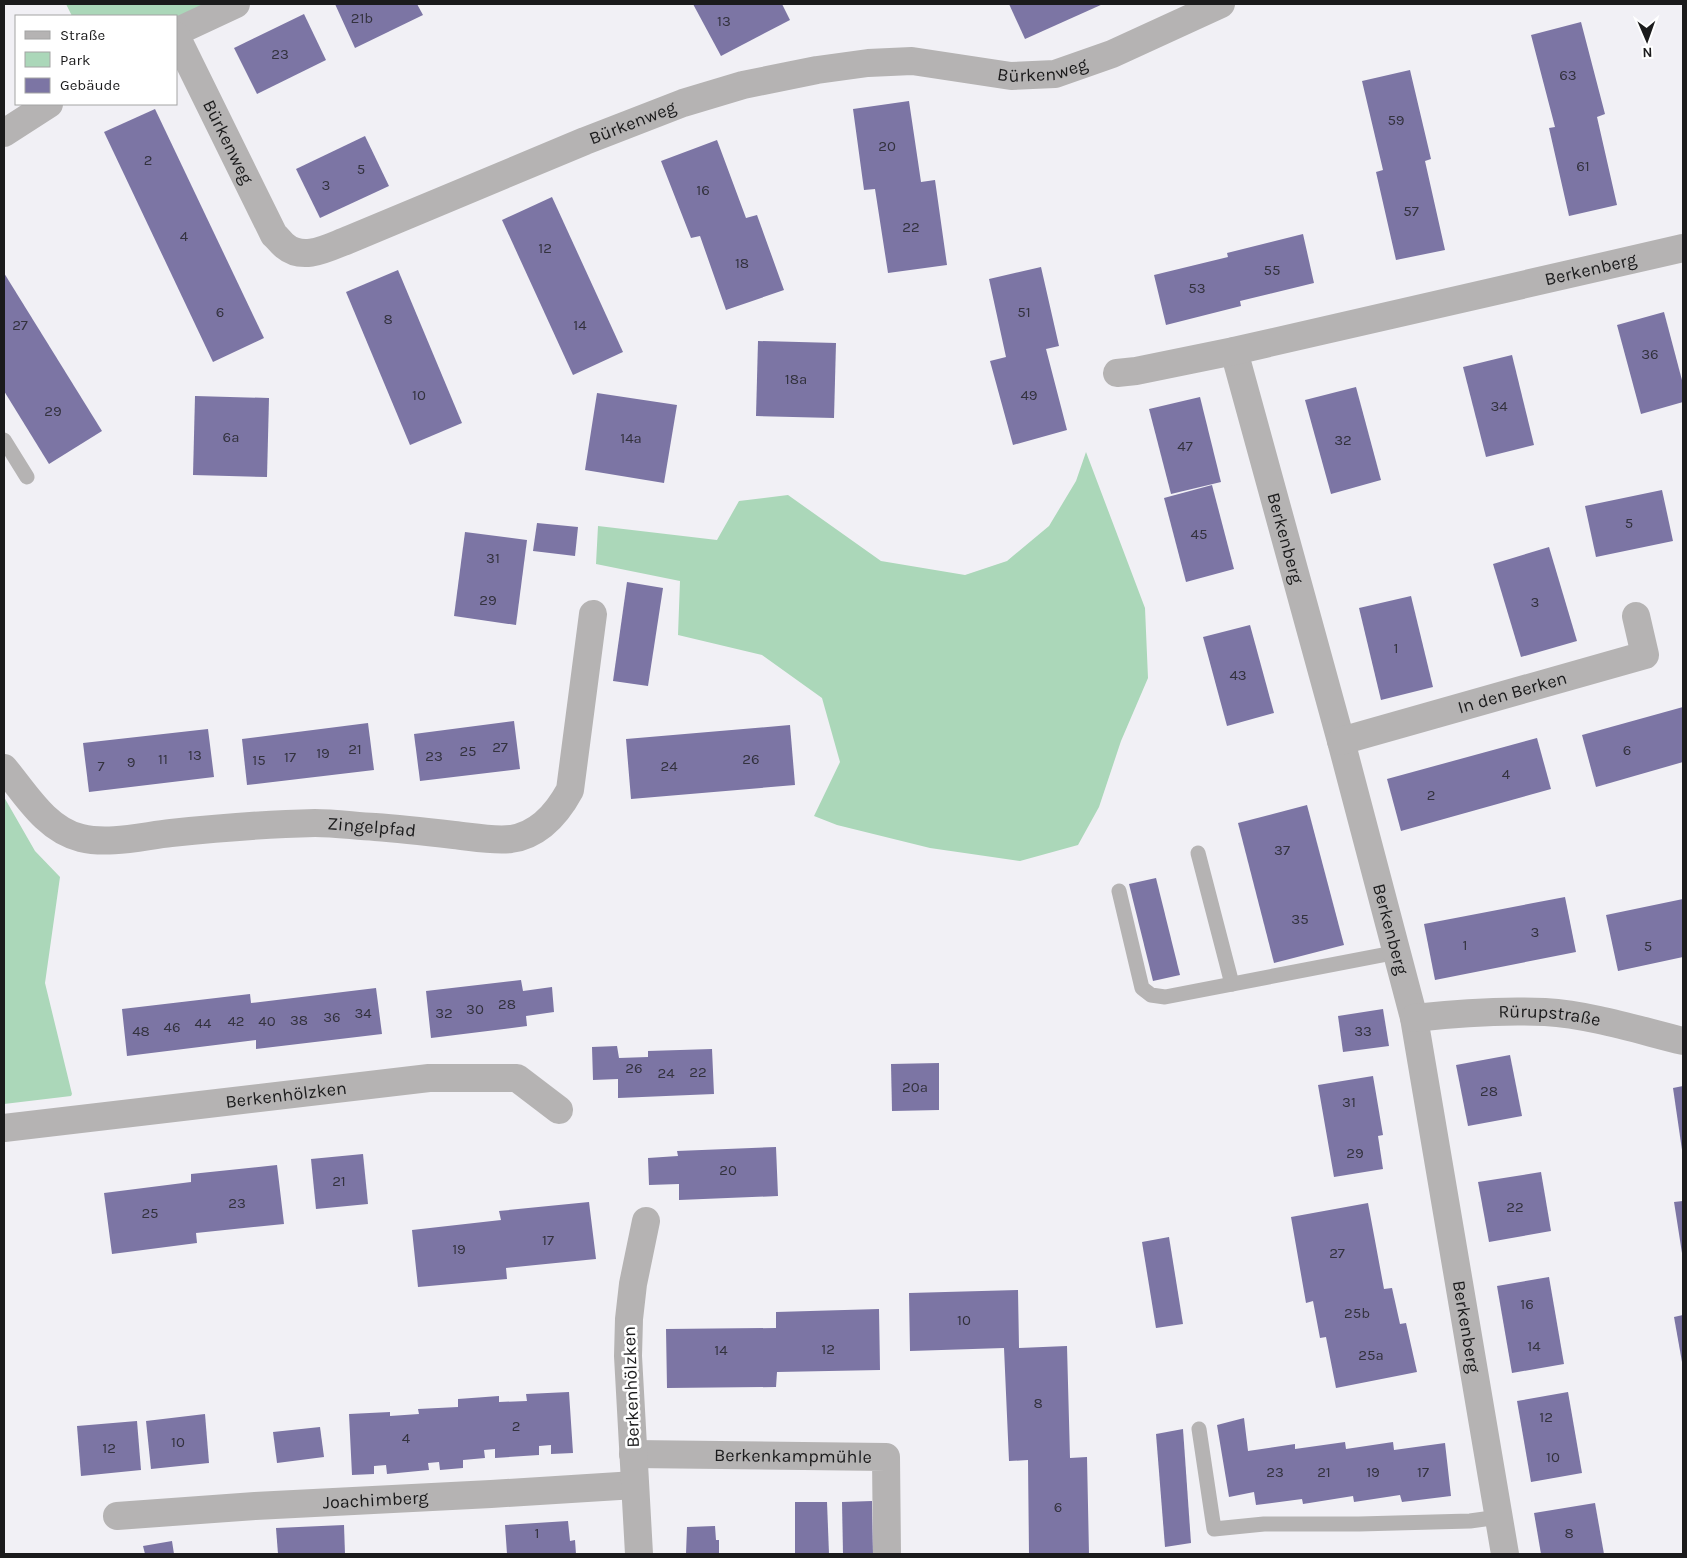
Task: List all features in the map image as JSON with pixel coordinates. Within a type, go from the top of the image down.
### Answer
[{"type":"street","points":[[178,31],[236,4]]},
{"type":"street","name":"Bürkenweg","points":[[178,40],[274,235],[286,247],[302,254],[319,251],[348,240],[585,141],[683,103],[742,85],[825,69],[912,61],[1011,76],[1055,74],[1112,54],[1221,4]]},
{"type":"street","points":[[4,133],[47,105]]},
{"type":"street","name":"Berkenberg","points":[[1116,373],[1136,371],[1234,350],[1683,248]]},
{"type":"street","name":"Berkenberg","points":[[1234,350],[1398,952],[1414,1018],[1505,1554]]},
{"type":"street","name":"Zingelpfad","points":[[4,768],[47,819],[62,830],[81,838],[102,840],[222,828],[316,823],[405,829],[490,839],[512,838],[529,834],[548,821],[560,809],[570,790],[593,614]]},
{"type":"street","name":"In den Berken","points":[[1341,741],[1645,655],[1636,616]]},
{"type":"street","name":"Rürupstraße","points":[[1414,1018],[1447,1014],[1517,1011],[1546,1012],[1605,1021],[1683,1041]]},
{"type":"street","name":"Berkenhölzken","points":[[4,1128],[429,1078],[517,1078],[559,1110]]},
{"type":"street","name":"Berkenhölzken","points":[[639,1554],[628,1356],[629,1319],[633,1284],[646,1220]]},
{"type":"street","name":"Berkenkampmühle","points":[[633,1454],[886,1457],[887,1554]]},
{"type":"street","name":"Joachimberg","points":[[117,1516],[255,1506],[635,1485]]},
{"type":"lane","points":[[4,440],[28,477]]},
{"type":"lane","points":[[1198,853],[1232,984]]},
{"type":"lane","points":[[1119,891],[1142,988],[1151,996],[1165,997],[1398,952]]},
{"type":"lane","points":[[1199,1430],[1214,1529],[1264,1524],[1470,1521],[1499,1517]]},
{"type":"green space","points":[[66,4],[223,4],[178,24],[178,15],[72,15]]},
{"type":"green space","points":[[1086,452],[1145,608],[1148,678],[1121,741],[1099,807],[1078,845],[1020,861],[930,848],[837,825],[814,816],[840,762],[822,698],[762,655],[678,635],[680,581],[596,564],[598,526],[717,540],[739,501],[788,495],[881,561],[965,575],[1007,561],[1049,526],[1076,481]]},
{"type":"green space","points":[[4,797],[35,851],[60,877],[45,983],[72,1094],[71,1096],[4,1104]]},
{"type":"building","points":[[335,4],[417,4],[423,15],[355,48]]},
{"type":"building","points":[[693,4],[782,4],[790,20],[721,56]]},
{"type":"building","points":[[1009,4],[1103,4],[1025,39]]},
{"type":"building","points":[[304,14],[326,60],[257,94],[234,48]]},
{"type":"building","points":[[1581,22],[1605,114],[1597,117],[1617,205],[1569,216],[1549,128],[1555,127],[1531,35]]},
{"type":"building","points":[[1410,70],[1431,159],[1425,161],[1445,250],[1396,260],[1376,172],[1383,170],[1362,81]]},
{"type":"building","points":[[909,101],[921,182],[935,180],[947,265],[888,273],[875,189],[864,190],[853,109]]},
{"type":"building","points":[[155,109],[264,338],[213,362],[104,132]]},
{"type":"building","points":[[365,136],[389,186],[320,218],[296,169]]},
{"type":"building","points":[[717,140],[746,218],[757,215],[784,290],[726,310],[700,236],[691,238],[661,161]]},
{"type":"building","points":[[552,197],[623,352],[573,375],[502,220]]},
{"type":"building","points":[[1303,234],[1314,283],[1240,301],[1241,306],[1166,325],[1154,275],[1228,257],[1227,253]]},
{"type":"building","points":[[1041,267],[1059,346],[1046,349],[1067,430],[1013,445],[990,361],[1006,357],[989,279]]},
{"type":"building","points":[[398,270],[462,423],[410,445],[346,292]]},
{"type":"building","points":[[4,273],[102,431],[49,464],[4,391]]},
{"type":"building","points":[[1664,312],[1683,384],[1683,402],[1641,414],[1617,325]]},
{"type":"building","points":[[758,341],[836,343],[834,418],[756,416]]},
{"type":"building","points":[[1512,355],[1534,445],[1486,457],[1463,367]]},
{"type":"building","points":[[1356,387],[1381,480],[1331,494],[1305,400]]},
{"type":"building","points":[[597,393],[677,405],[664,483],[585,470]]},
{"type":"building","points":[[195,396],[269,398],[267,477],[193,475]]},
{"type":"building","points":[[1200,397],[1221,482],[1171,494],[1149,409]]},
{"type":"building","points":[[1212,485],[1234,569],[1186,582],[1164,498]]},
{"type":"building","points":[[1662,490],[1673,541],[1596,557],[1585,506]]},
{"type":"building","points":[[537,523],[578,527],[575,556],[533,551]]},
{"type":"building","points":[[465,532],[527,540],[516,625],[454,616]]},
{"type":"building","points":[[1549,547],[1577,641],[1521,657],[1493,564]]},
{"type":"building","points":[[627,582],[663,588],[648,686],[613,681]]},
{"type":"building","points":[[1411,596],[1433,687],[1381,700],[1359,608]]},
{"type":"building","points":[[1250,625],[1274,713],[1227,726],[1203,637]]},
{"type":"building","points":[[1683,707],[1683,762],[1596,787],[1582,735]]},
{"type":"building","points":[[514,721],[520,769],[420,781],[414,734]]},
{"type":"building","points":[[368,723],[374,770],[247,785],[242,739]]},
{"type":"building","points":[[790,725],[795,785],[631,799],[626,739]]},
{"type":"building","points":[[208,729],[214,777],[89,792],[83,743]]},
{"type":"building","points":[[1537,738],[1551,789],[1401,831],[1387,779]]},
{"type":"building","points":[[1307,805],[1344,945],[1274,963],[1238,823]]},
{"type":"building","points":[[1156,878],[1180,975],[1153,981],[1129,884]]},
{"type":"building","points":[[1565,897],[1576,952],[1435,980],[1424,924]]},
{"type":"building","points":[[1683,899],[1683,957],[1618,971],[1606,915]]},
{"type":"building","points":[[521,980],[523,991],[552,987],[554,1012],[526,1016],[527,1026],[431,1038],[426,991]]},
{"type":"building","points":[[376,988],[382,1034],[256,1049],[256,1040],[127,1056],[122,1009],[250,994],[251,1003]]},
{"type":"building","points":[[1383,1009],[1389,1046],[1343,1052],[1338,1016]]},
{"type":"building","points":[[617,1046],[619,1058],[648,1057],[648,1051],[712,1049],[714,1094],[618,1098],[618,1079],[593,1080],[592,1047]]},
{"type":"building","points":[[1510,1055],[1522,1116],[1468,1126],[1456,1065]]},
{"type":"building","points":[[939,1063],[939,1110],[892,1111],[891,1064]]},
{"type":"building","points":[[1373,1076],[1383,1135],[1378,1136],[1383,1169],[1334,1177],[1318,1085]]},
{"type":"building","points":[[1683,1086],[1683,1150],[1682,1150],[1673,1088]]},
{"type":"building","points":[[776,1147],[778,1196],[679,1200],[679,1184],[649,1185],[648,1158],[678,1156],[677,1151]]},
{"type":"building","points":[[363,1154],[368,1204],[316,1209],[311,1159]]},
{"type":"building","points":[[277,1165],[284,1224],[196,1233],[197,1243],[112,1254],[104,1193],[191,1182],[191,1174]]},
{"type":"building","points":[[1541,1172],[1551,1231],[1489,1242],[1478,1182]]},
{"type":"building","points":[[1683,1201],[1683,1253],[1682,1253],[1674,1202]]},
{"type":"building","points":[[589,1202],[596,1259],[506,1268],[507,1279],[418,1287],[412,1230],[501,1220],[499,1211]]},
{"type":"building","points":[[1368,1203],[1384,1289],[1392,1288],[1400,1324],[1406,1323],[1417,1372],[1336,1388],[1326,1337],[1320,1338],[1313,1301],[1306,1303],[1291,1217]]},
{"type":"building","points":[[1169,1237],[1183,1324],[1156,1328],[1142,1242]]},
{"type":"building","points":[[1549,1277],[1564,1364],[1512,1373],[1497,1286]]},
{"type":"building","points":[[1018,1290],[1019,1348],[1067,1346],[1070,1458],[1087,1457],[1089,1554],[1029,1554],[1028,1460],[1009,1461],[1004,1348],[910,1351],[909,1293]]},
{"type":"building","points":[[879,1309],[880,1370],[777,1372],[776,1387],[667,1388],[666,1329],[776,1328],[776,1312]]},
{"type":"building","points":[[1683,1315],[1683,1361],[1682,1362],[1674,1317]]},
{"type":"building","points":[[569,1392],[573,1453],[551,1454],[551,1445],[539,1446],[539,1455],[495,1458],[495,1449],[484,1450],[485,1458],[463,1460],[463,1468],[440,1470],[439,1462],[428,1463],[429,1470],[387,1474],[386,1465],[374,1466],[374,1474],[352,1475],[349,1414],[390,1412],[390,1416],[419,1414],[418,1409],[458,1407],[458,1399],[499,1396],[499,1402],[527,1401],[526,1394]]},
{"type":"building","points":[[1568,1392],[1582,1473],[1531,1482],[1517,1401]]},
{"type":"building","points":[[205,1414],[209,1463],[151,1469],[146,1421]]},
{"type":"building","points":[[1244,1418],[1248,1451],[1295,1444],[1295,1449],[1345,1442],[1346,1449],[1393,1442],[1394,1450],[1445,1443],[1451,1496],[1402,1502],[1400,1495],[1354,1502],[1353,1496],[1303,1504],[1302,1499],[1256,1505],[1254,1492],[1229,1497],[1217,1425]]},
{"type":"building","points":[[137,1421],[141,1470],[81,1476],[77,1426]]},
{"type":"building","points":[[320,1427],[324,1457],[277,1463],[273,1432]]},
{"type":"building","points":[[1183,1429],[1191,1543],[1165,1547],[1156,1434]]},
{"type":"building","points":[[872,1501],[873,1554],[843,1554],[842,1502]]},
{"type":"building","points":[[795,1502],[827,1502],[829,1554],[795,1554]]},
{"type":"building","points":[[1595,1503],[1604,1554],[1541,1554],[1534,1513]]},
{"type":"building","points":[[568,1521],[570,1541],[575,1540],[576,1554],[507,1554],[505,1525]]},
{"type":"building","points":[[344,1525],[345,1554],[278,1554],[276,1528]]},
{"type":"building","points":[[715,1526],[716,1540],[719,1540],[719,1554],[686,1554],[687,1527]]},
{"type":"building","points":[[172,1541],[174,1554],[145,1554],[143,1546]]}]
